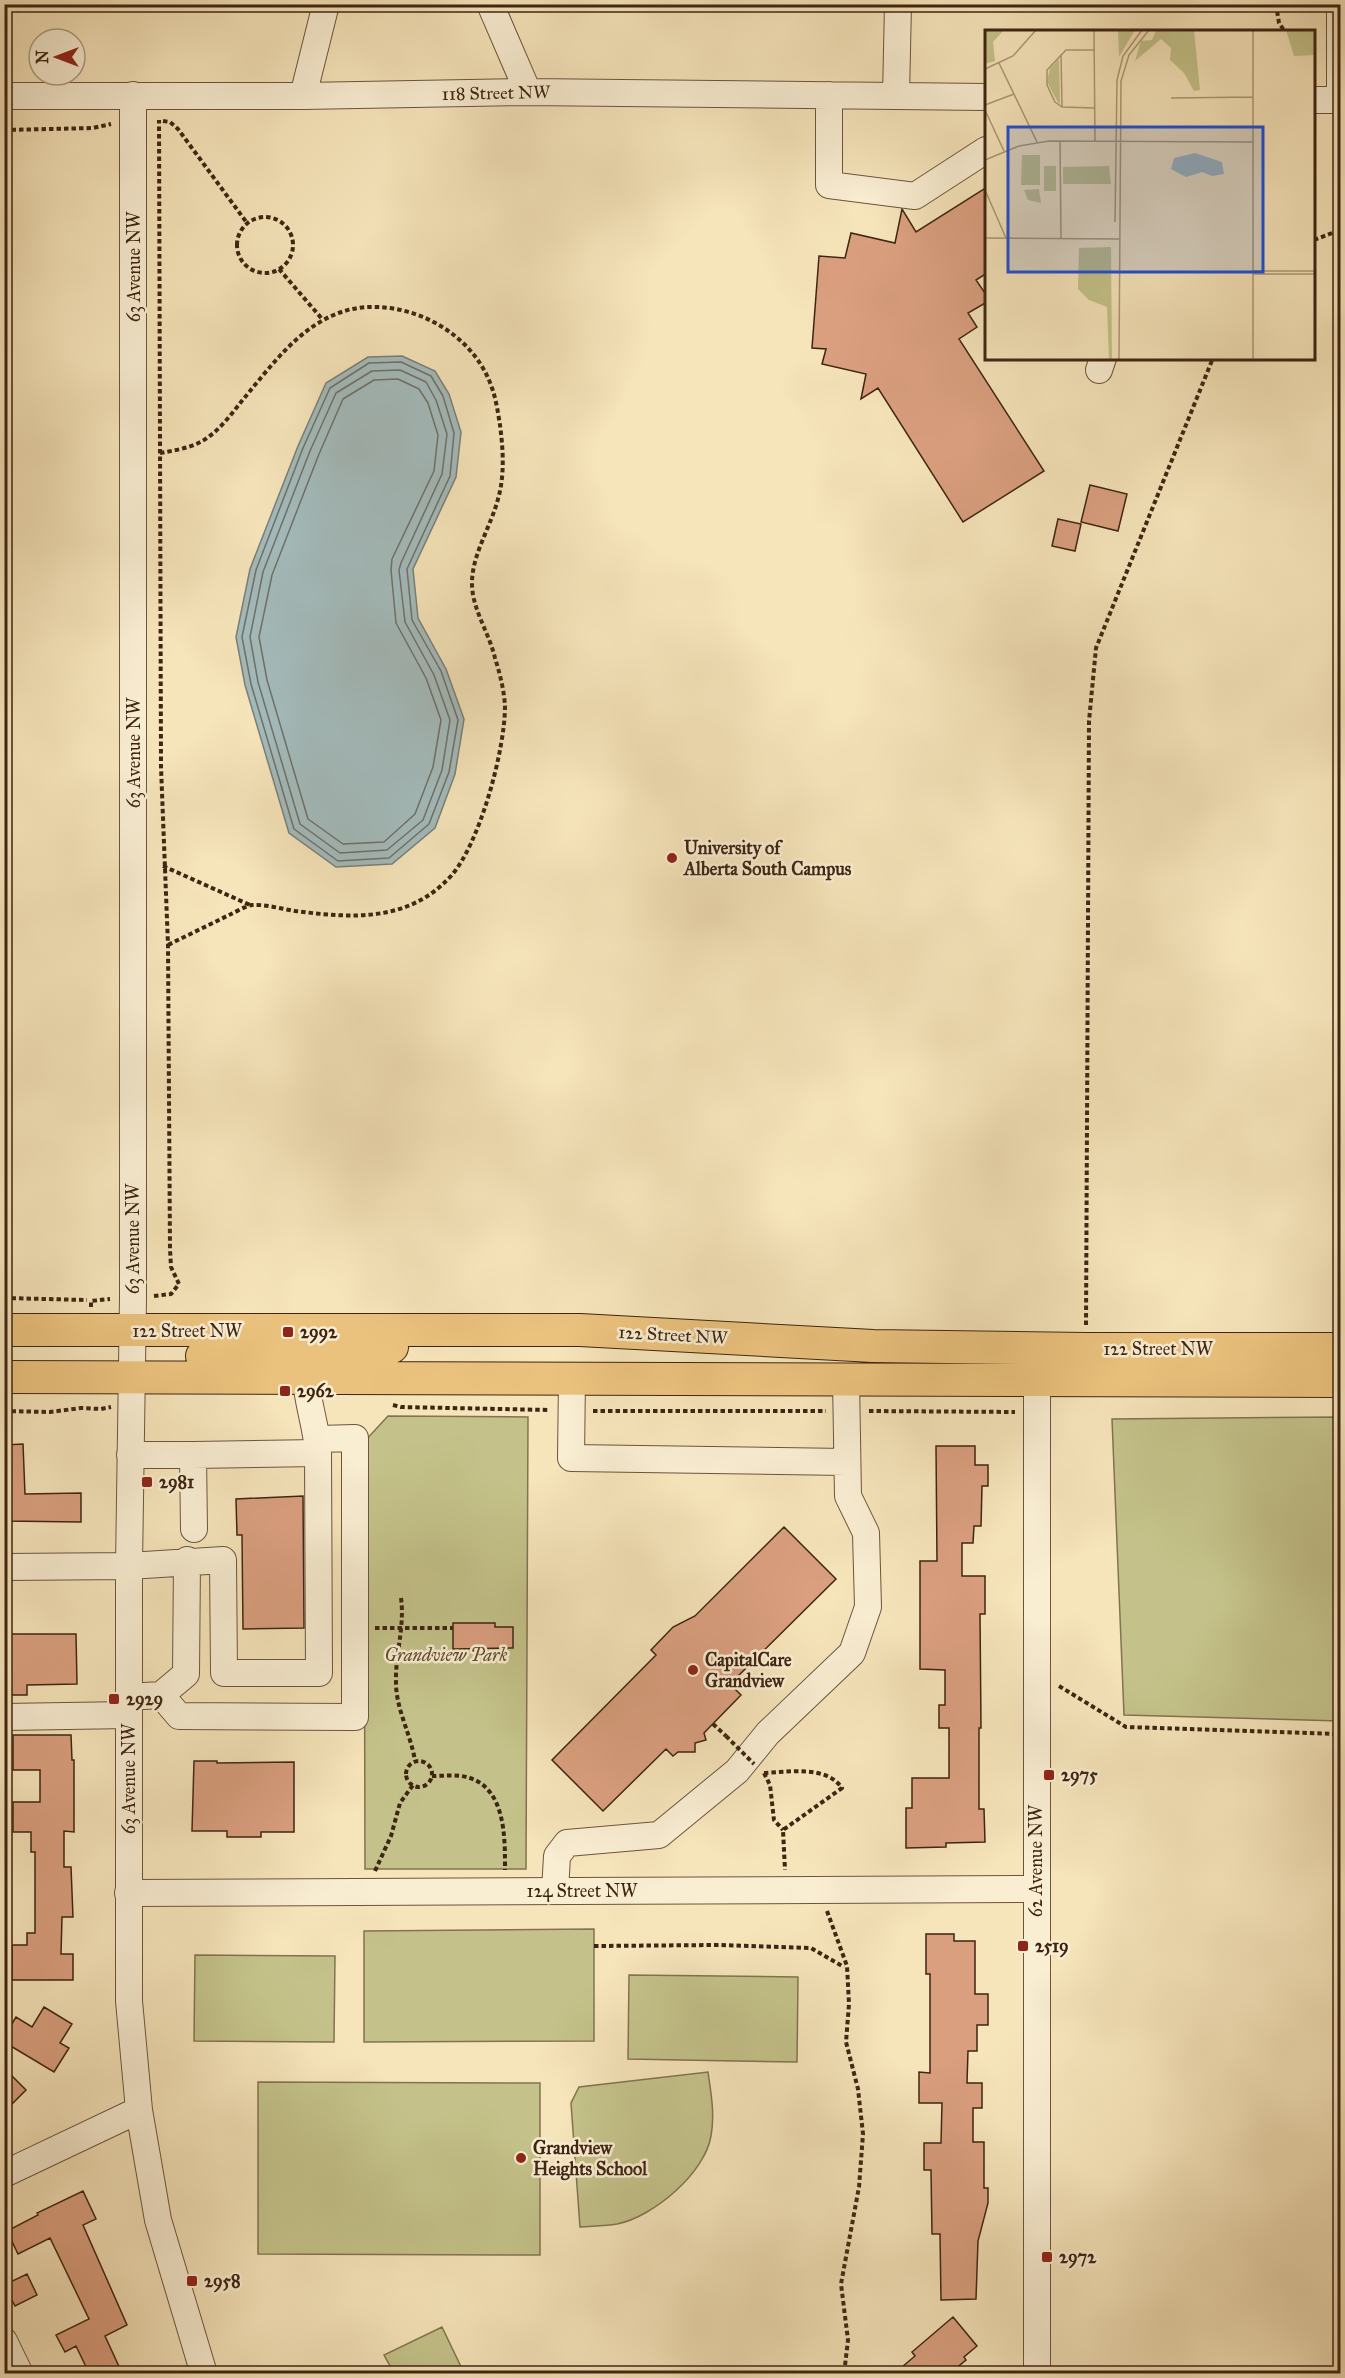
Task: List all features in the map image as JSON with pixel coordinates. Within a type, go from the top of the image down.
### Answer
[{"type":"main road","name":"122 Street NW","points":[[4,1330],[604,1331],[836,1345],[1086,1349],[1341,1349]]},
{"type":"main road","points":[[132,1377],[141,1362],[152,1358],[341,1353],[497,1330]]},
{"type":"main road","name":"122 Street NW","points":[[4,1377],[846,1378],[1030,1394],[1341,1380]]},
{"type":"street","points":[[303,96],[326,4]]},
{"type":"street","points":[[490,4],[528,92]]},
{"type":"street","points":[[897,96],[898,4]]},
{"type":"street","points":[[1315,100],[1340,100],[1340,4]]},
{"type":"street","name":"118 Street NW","points":[[4,96],[142,112],[303,96],[528,92],[985,97]]},
{"type":"street","points":[[829,95],[829,185],[915,196],[985,151]]},
{"type":"street","name":"63 Avenue NW","points":[[142,112],[133,1330],[129,1566],[129,2001],[139,2110],[158,2220],[204,2373]]},
{"type":"street","name":"62 Avenue NW","points":[[1036,2373],[1035,1681],[1030,1394],[1038,1348]]},
{"type":"street","points":[[4,1717],[129,1705],[160,1695],[186,1674],[319,1673],[318,1446],[307,1394],[306,1377]]},
{"type":"street","points":[[572,1378],[572,1458],[846,1462]]},
{"type":"street","points":[[555,1892],[557,1856],[567,1843],[659,1835],[736,1771],[768,1733],[852,1653],[868,1607],[866,1533],[848,1496],[846,1378]]},
{"type":"street","points":[[130,1455],[193,1455],[318,1446],[355,1438],[355,1717],[179,1716],[160,1695]]},
{"type":"street","points":[[193,1455],[194,1529]]},
{"type":"street","points":[[4,1567],[129,1566],[187,1560],[222,1560],[224,1673]]},
{"type":"street","points":[[186,1674],[187,1560]]},
{"type":"street","name":"124 Street NW","points":[[128,1893],[1036,1889]]},
{"type":"street","points":[[4,2174],[139,2110]]},
{"type":"street","points":[[5,2342],[20,2373]]},
{"type":"path","points":[[1276,4],[1279,23],[1284,30]]},
{"type":"path","points":[[4,130],[93,128],[142,112],[170,122],[178,129],[247,223]]},
{"type":"path","points":[[142,112],[160,453],[160,766],[168,945],[170,1258],[171,1267],[179,1284],[171,1294]]},
{"type":"path","points":[[266,217],[274,219],[288,229],[291,237],[291,253],[289,260],[279,269],[258,271],[251,268],[239,256],[237,239],[247,223],[266,217]]},
{"type":"path","points":[[1315,240],[1341,230]]},
{"type":"path","points":[[279,269],[322,320]]},
{"type":"path","points":[[160,453],[195,445],[213,434],[289,346],[301,334],[322,320],[356,308],[375,307],[408,311],[424,317],[456,336],[472,353],[492,388],[501,435],[502,477],[499,498],[477,558],[471,582],[474,602],[494,652],[503,687],[505,707],[501,744],[482,817],[468,852],[452,875],[441,886],[420,900],[389,912],[359,916],[250,905],[163,866]]},
{"type":"path","points":[[1086,1349],[1089,722],[1096,648],[1212,360]]},
{"type":"path","points":[[168,945],[250,905]]},
{"type":"path","points":[[4,1298],[87,1300]]},
{"type":"path","points":[[391,1405],[572,1410],[1018,1412],[1030,1394]]},
{"type":"path","points":[[4,1411],[50,1412],[81,1408],[101,1409]]},
{"type":"path","points":[[401,1598],[402,1628],[396,1688],[415,1761]]},
{"type":"path","points":[[372,1628],[453,1628]]},
{"type":"path","points":[[1035,1681],[1053,1682],[1126,1727],[1341,1734]]},
{"type":"path","points":[[713,1724],[764,1773],[770,1785],[774,1820],[783,1830],[785,1891]]},
{"type":"path","points":[[415,1761],[428,1764],[431,1769],[432,1776],[424,1786],[413,1785],[408,1780],[406,1771],[415,1761]]},
{"type":"path","points":[[764,1773],[814,1772],[837,1780],[842,1788],[783,1830]]},
{"type":"path","points":[[432,1776],[470,1778],[484,1786],[497,1804],[503,1823],[506,1892]]},
{"type":"path","points":[[375,1892],[374,1873],[391,1836],[400,1803],[413,1785]]},
{"type":"path","points":[[826,1903],[828,1920],[847,1966],[849,2004],[846,2042],[858,2089],[863,2134],[859,2187],[841,2284],[848,2340],[844,2373]]},
{"type":"path","points":[[594,1946],[719,1945],[811,1948],[844,1967]]},
{"type":"green space","name":"Grandview Park","points":[[388,1416],[528,1417],[526,1869],[365,1869],[364,1442]]},
{"type":"green space","points":[[1340,1417],[1340,1721],[1124,1715],[1112,1419]]},
{"type":"green space","points":[[594,1929],[594,2041],[364,2042],[364,1931]]},
{"type":"green space","points":[[195,1955],[335,1956],[334,2042],[194,2041]]},
{"type":"green space","points":[[629,1975],[798,1977],[797,2062],[628,2059]]},
{"type":"green space","points":[[708,2072],[713,2112],[711,2136],[707,2150],[688,2178],[661,2203],[631,2220],[612,2225],[580,2227],[571,2103],[579,2087]]},
{"type":"green space","points":[[258,2082],[540,2083],[540,2255],[258,2254]]},
{"type":"green space","points":[[442,2327],[464,2373],[394,2373],[384,2355]]},
{"type":"water","points":[[402,356],[435,371],[449,394],[461,432],[456,477],[413,569],[418,618],[446,669],[464,719],[455,774],[435,828],[392,864],[336,867],[289,833],[245,685],[236,637],[250,569],[298,446],[326,383],[368,357]]},
{"type":"building","points":[[985,188],[985,274],[976,280],[985,293],[985,303],[968,313],[977,327],[959,339],[1044,471],[963,522],[878,388],[861,399],[866,374],[822,364],[826,349],[812,348],[819,256],[845,258],[851,233],[895,243],[902,209],[916,232]]},
{"type":"building","points":[[1090,485],[1127,494],[1118,531],[1081,522]]},
{"type":"building","points":[[1058,519],[1081,524],[1075,551],[1052,546]]},
{"type":"building","points":[[23,1444],[25,1494],[81,1493],[81,1522],[4,1521],[4,1445]]},
{"type":"building","points":[[936,1446],[975,1446],[975,1465],[988,1465],[988,1486],[982,1486],[981,1526],[974,1526],[973,1543],[962,1543],[962,1576],[985,1576],[985,1614],[980,1614],[979,1809],[984,1809],[985,1842],[946,1843],[946,1847],[906,1848],[906,1808],[912,1808],[912,1778],[949,1778],[949,1728],[939,1728],[939,1705],[945,1705],[945,1670],[920,1669],[920,1561],[937,1561]]},
{"type":"building","points":[[303,1496],[304,1628],[243,1629],[242,1535],[237,1535],[236,1499]]},
{"type":"building","name":"CapitalCare Grandview","points":[[784,1527],[836,1579],[730,1684],[741,1695],[704,1733],[706,1740],[695,1743],[695,1752],[678,1752],[673,1756],[666,1749],[603,1811],[552,1760],[656,1655],[651,1650],[673,1627],[695,1616]]},
{"type":"building","points":[[453,1623],[495,1623],[495,1627],[513,1627],[513,1648],[453,1649]]},
{"type":"building","points":[[4,1634],[76,1634],[77,1684],[27,1685],[27,1695],[6,1695]]},
{"type":"building","points":[[13,1735],[71,1735],[72,1760],[74,1760],[74,1832],[64,1831],[64,1867],[71,1867],[73,1917],[62,1917],[61,1954],[73,1954],[73,1980],[12,1980],[12,1945],[27,1945],[27,1933],[35,1933],[35,1852],[31,1852],[31,1832],[13,1832],[13,1802],[40,1802],[40,1770],[13,1770]]},
{"type":"building","points":[[194,1761],[294,1762],[294,1832],[261,1832],[261,1837],[227,1837],[227,1831],[192,1831]]},
{"type":"building","points":[[926,1934],[954,1934],[954,1941],[975,1941],[975,1994],[988,1994],[988,2025],[977,2025],[977,2051],[968,2051],[967,2083],[982,2083],[982,2108],[973,2108],[973,2142],[984,2142],[984,2188],[988,2188],[988,2203],[978,2241],[976,2299],[941,2300],[940,2234],[932,2234],[931,2170],[924,2170],[924,2143],[941,2143],[942,2103],[919,2103],[919,2072],[930,2073],[930,1974],[926,1974]]},
{"type":"building","points":[[44,2007],[72,2024],[60,2043],[69,2048],[54,2072],[4,2042],[4,2037],[16,2017],[32,2027]]},
{"type":"building","points":[[4,2068],[26,2090],[4,2112]]},
{"type":"building","points":[[83,2191],[96,2219],[83,2225],[127,2325],[105,2336],[122,2373],[89,2373],[76,2346],[65,2352],[56,2335],[89,2319],[50,2238],[18,2254],[7,2231],[38,2215],[37,2213]]},
{"type":"building","points":[[27,2274],[37,2295],[15,2306],[4,2285]]},
{"type":"building","points":[[953,2317],[977,2346],[964,2357],[966,2360],[950,2373],[895,2373],[915,2356],[912,2352]]},
{"type":"place","name":"University of Alberta South Campus","points":[[672,858]]},
{"type":"place","name":"2992","points":[[288,1332]]},
{"type":"place","name":"2962","points":[[285,1391]]},
{"type":"place","name":"2981","points":[[147,1482]]},
{"type":"place","name":"CapitalCare Grandview","points":[[693,1670]]},
{"type":"place","name":"2929","points":[[114,1699]]},
{"type":"place","name":"2975","points":[[1049,1775]]},
{"type":"place","name":"2519","points":[[1023,1946]]},
{"type":"place","name":"Grandview Heights School","points":[[521,2158]]},
{"type":"place","name":"2972","points":[[1047,2257]]},
{"type":"place","name":"2958","points":[[192,2281]]}]
